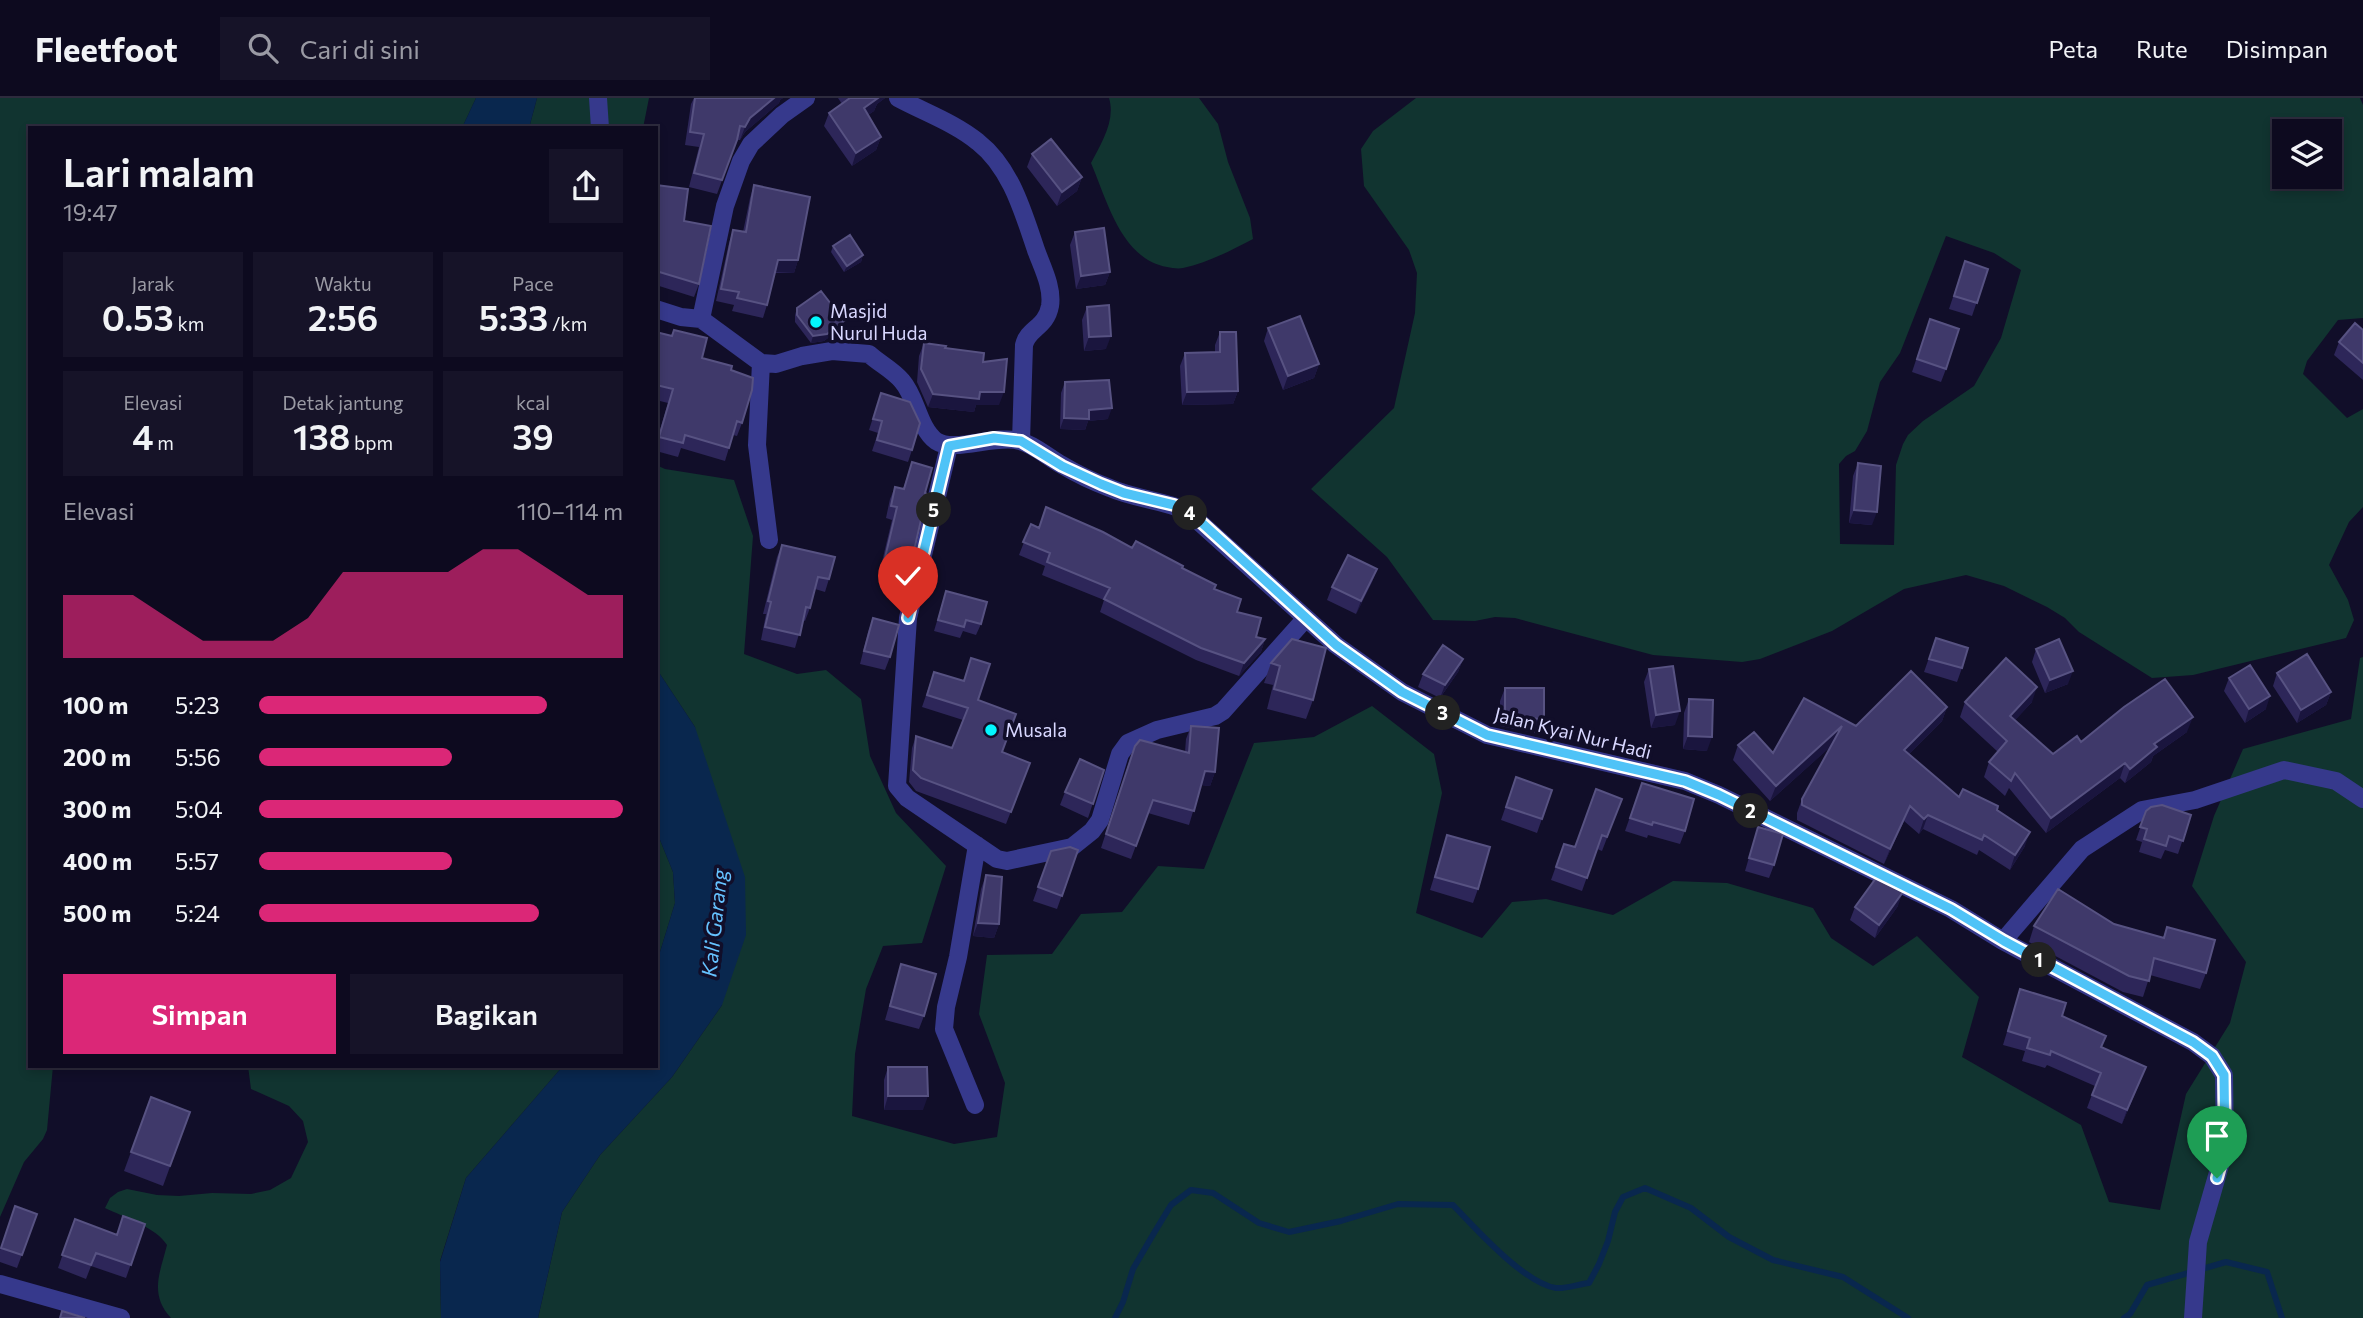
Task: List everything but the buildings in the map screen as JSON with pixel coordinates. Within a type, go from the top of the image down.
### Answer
[{"type":"street","points":[[598,98],[600,126]]},
{"type":"street","points":[[701,319],[725,206],[741,161],[751,144],[782,115],[806,98]]},
{"type":"street","points":[[898,98],[978,142],[997,161],[1026,216],[1049,287],[1050,305],[1044,322],[1028,334],[1024,345],[1021,441]]},
{"type":"street","points":[[658,310],[681,317],[701,319],[761,363],[776,364],[832,351],[869,354],[902,380],[928,433],[939,443],[949,446],[908,618],[896,780],[897,786],[907,798],[997,859],[1007,861],[1072,847],[1100,820],[1120,754],[1128,743],[1157,730],[1215,716],[1306,618]]},
{"type":"street","points":[[761,363],[757,445],[769,540]]},
{"type":"street","name":"Jalan Kyai Nur Hadi","points":[[949,446],[994,438],[1021,441],[1062,466],[1113,490],[1174,505],[1187,511],[1336,645],[1402,692],[1487,735],[1685,781],[1951,909],[2004,941],[2193,1042],[2212,1056],[2224,1075],[2225,1148],[2199,1242],[2193,1309]]},
{"type":"street","points":[[2004,941],[2082,849],[2142,810],[2195,800],[2284,771],[2336,781],[2363,799]]},
{"type":"street","points":[[975,1105],[944,1029],[977,845]]},
{"type":"street","points":[[0,1284],[121,1318]]},
{"type":"green space","points":[[0,98],[476,98],[463,126],[28,126],[28,1068],[53,1068],[47,1130],[24,1162],[0,1217]]},
{"type":"green space","points":[[537,98],[649,98],[643,126],[530,126]]},
{"type":"green space","points":[[1109,98],[1199,98],[1218,124],[1228,162],[1250,218],[1253,239],[1210,260],[1181,268],[1151,262],[1138,253],[1118,226],[1091,163],[1109,123]]},
{"type":"green space","points":[[1416,98],[2360,98],[2363,105],[2363,318],[2338,320],[2307,361],[2303,374],[2347,418],[2363,409],[2363,507],[2349,522],[2329,565],[2348,600],[2354,620],[2346,638],[2193,675],[2152,678],[2079,632],[2065,618],[2047,607],[2004,586],[1966,575],[1904,589],[1832,631],[1760,659],[1742,662],[1653,655],[1515,618],[1433,620],[1387,557],[1311,489],[1394,408],[1415,313],[1417,273],[1409,250],[1364,186],[1361,149],[1373,131]],"holes":[[[1946,236],[1994,253],[2021,270],[2001,338],[1974,386],[1923,421],[1908,435],[1903,444],[1896,465],[1894,545],[1840,544],[1839,464],[1855,451],[1867,431],[1880,382],[1900,353]]]},
{"type":"green space","points":[[658,466],[734,480],[753,536],[744,654],[797,674],[826,670],[861,699],[870,756],[896,813],[946,866],[922,943],[883,946],[866,989],[855,1054],[852,1116],[954,1144],[997,1137],[1005,1083],[979,1014],[987,955],[1052,954],[1081,914],[1122,912],[1158,866],[1204,869],[1254,743],[1314,737],[1372,706],[1434,754],[1442,793],[1416,913],[1482,938],[1512,902],[1546,899],[1613,915],[1673,881],[1727,883],[1813,908],[1831,938],[1873,966],[1917,936],[1979,997],[1962,1057],[2081,1125],[2109,1202],[2160,1210],[2186,1094],[2230,1023],[2246,962],[2192,886],[2214,816],[2243,749],[2351,719],[2360,658],[2363,657],[2363,1318],[538,1318],[562,1212],[600,1155],[672,1077],[722,1005],[695,727],[658,671]]},
{"type":"green space","points":[[658,835],[673,872],[675,903],[658,958]]},
{"type":"green space","points":[[248,1068],[561,1068],[466,1178],[440,1261],[441,1318],[171,1318],[164,1309],[158,1292],[159,1274],[167,1245],[148,1228],[105,1208],[110,1198],[127,1189],[179,1196],[251,1194],[270,1190],[291,1178],[308,1142],[303,1121],[289,1106],[251,1089]]},
{"type":"water","points":[[476,98],[537,98],[530,126],[463,126]]},
{"type":"water","name":"Kali Garang","points":[[658,671],[695,727],[745,877],[746,935],[722,1005],[672,1077],[600,1155],[562,1212],[538,1318],[441,1318],[440,1262],[466,1178],[561,1068],[658,1068],[658,958],[675,903],[673,872],[658,835]]},
{"type":"waterway","points":[[1115,1318],[1133,1269],[1154,1233],[1171,1205],[1191,1190],[1213,1193],[1259,1223],[1289,1232],[1341,1221],[1398,1204],[1453,1205],[1515,1266],[1544,1284],[1560,1288],[1589,1283],[1599,1264],[1615,1212],[1623,1197],[1645,1188],[1691,1208],[1729,1237],[1773,1260],[1843,1277],[1908,1318]]},
{"type":"waterway","points":[[2124,1318],[2130,1314],[2147,1285],[2226,1262],[2267,1272],[2282,1318]]},
{"type":"place","name":"Masjid Nurul Huda","points":[[816,322]]},
{"type":"place","name":"Musala","points":[[991,730]]},
{"type":"route","points":[[908,618],[949,446],[994,438],[1021,441],[1062,466],[1113,490],[1174,505],[1202,523],[1336,645],[1402,692],[1487,735],[1685,781],[1719,795],[1951,909],[2004,941],[2193,1042],[2212,1056],[2224,1075],[2225,1148],[2217,1178]]}]
